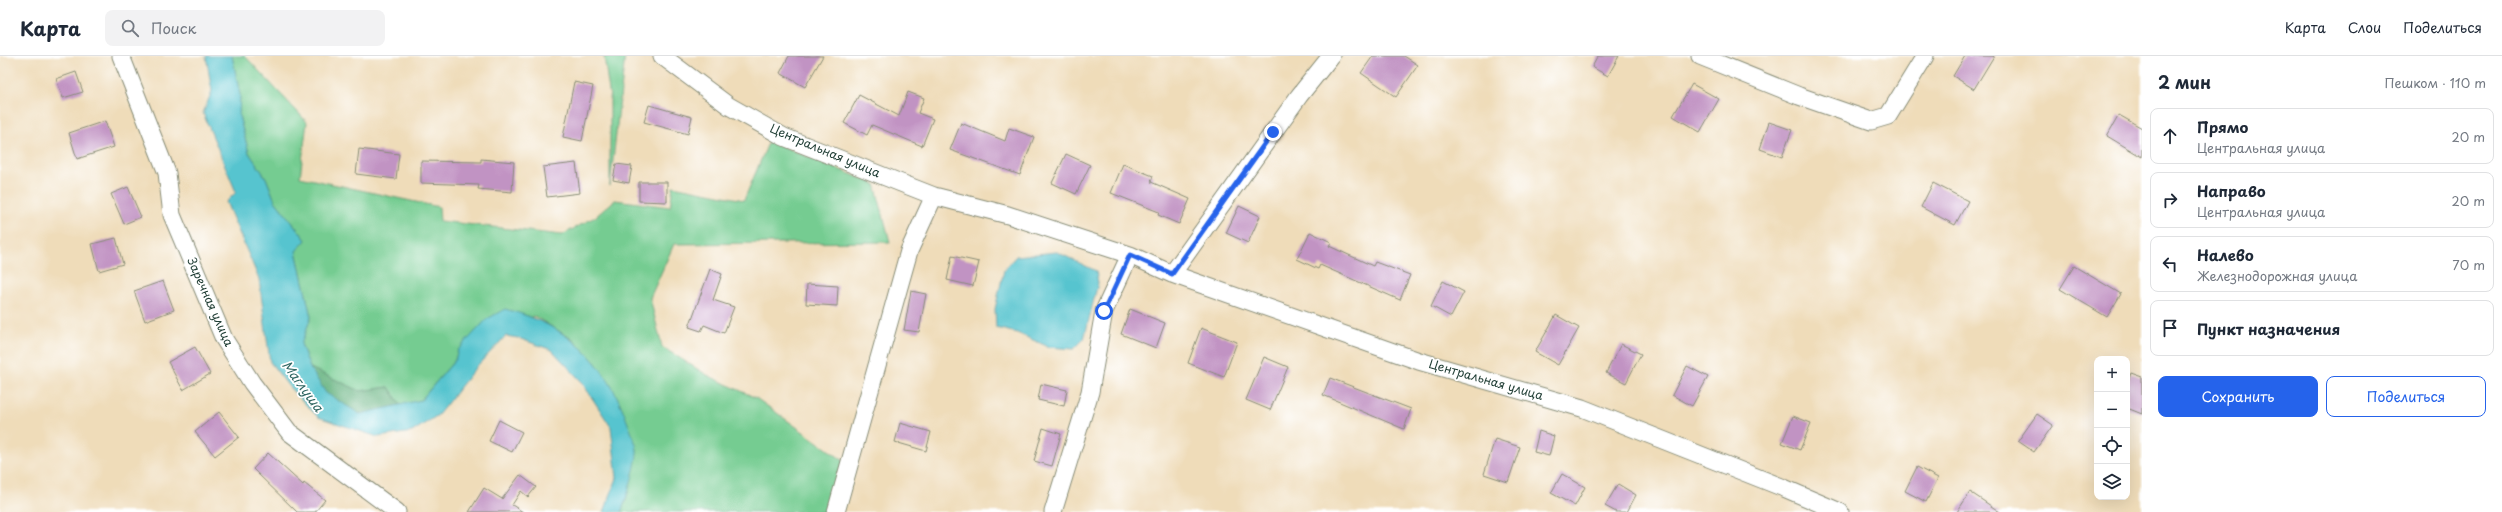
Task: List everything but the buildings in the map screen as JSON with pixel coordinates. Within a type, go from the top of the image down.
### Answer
[{"type":"street","name":"Заречная улица","points":[[121,56],[167,173],[172,214],[224,339],[252,383],[290,432],[397,512]]},
{"type":"street","name":"Центральная улица","points":[[662,56],[729,106],[784,137],[934,196],[1008,215],[1130,255],[1172,274],[1419,361],[1582,408],[1784,488],[1840,512]]},
{"type":"street","points":[[1172,274],[1299,96],[1331,56]]},
{"type":"street","points":[[1700,56],[1799,96],[1870,121],[1888,116],[1925,56]]},
{"type":"street","points":[[836,512],[851,466],[909,251],[934,196]]},
{"type":"street","points":[[1052,512],[1090,392],[1104,311],[1130,255]]},
{"type":"green space","points":[[232,56],[245,56],[307,122],[300,177],[439,207],[440,221],[562,235],[595,217],[615,200],[670,207],[673,186],[744,200],[769,141],[875,184],[890,242],[674,244],[650,298],[662,347],[707,375],[756,398],[851,466],[836,512],[621,512],[626,501],[637,451],[595,362],[572,339],[534,316],[458,350],[455,360],[421,400],[401,406],[389,387],[360,391],[310,368],[301,344],[311,317],[296,251],[306,240],[275,201],[266,178],[249,153],[239,116],[240,95]]},
{"type":"green space","points":[[604,56],[625,56],[610,186],[610,98]]},
{"type":"green space","points":[[310,368],[360,391],[389,387],[401,406],[360,414],[326,394]]},
{"type":"water","name":"Маглуша","points":[[206,56],[232,56],[240,95],[239,116],[249,153],[266,178],[275,201],[306,240],[296,251],[311,317],[301,344],[310,368],[326,393],[360,414],[421,400],[455,360],[458,350],[487,319],[505,309],[527,316],[565,335],[581,348],[596,363],[608,380],[618,399],[637,450],[634,472],[621,512],[604,512],[617,478],[611,427],[581,381],[552,350],[518,338],[506,336],[476,367],[438,415],[412,432],[378,437],[318,417],[289,387],[270,362],[259,279],[226,202],[236,192],[203,113],[212,91]]},
{"type":"water","points":[[1057,252],[1096,271],[1098,283],[1084,339],[1074,349],[1049,347],[1017,333],[996,328],[995,309],[1004,270],[1016,256]]},
{"type":"route","points":[[1104,311],[1130,255],[1172,274],[1273,132]]}]
